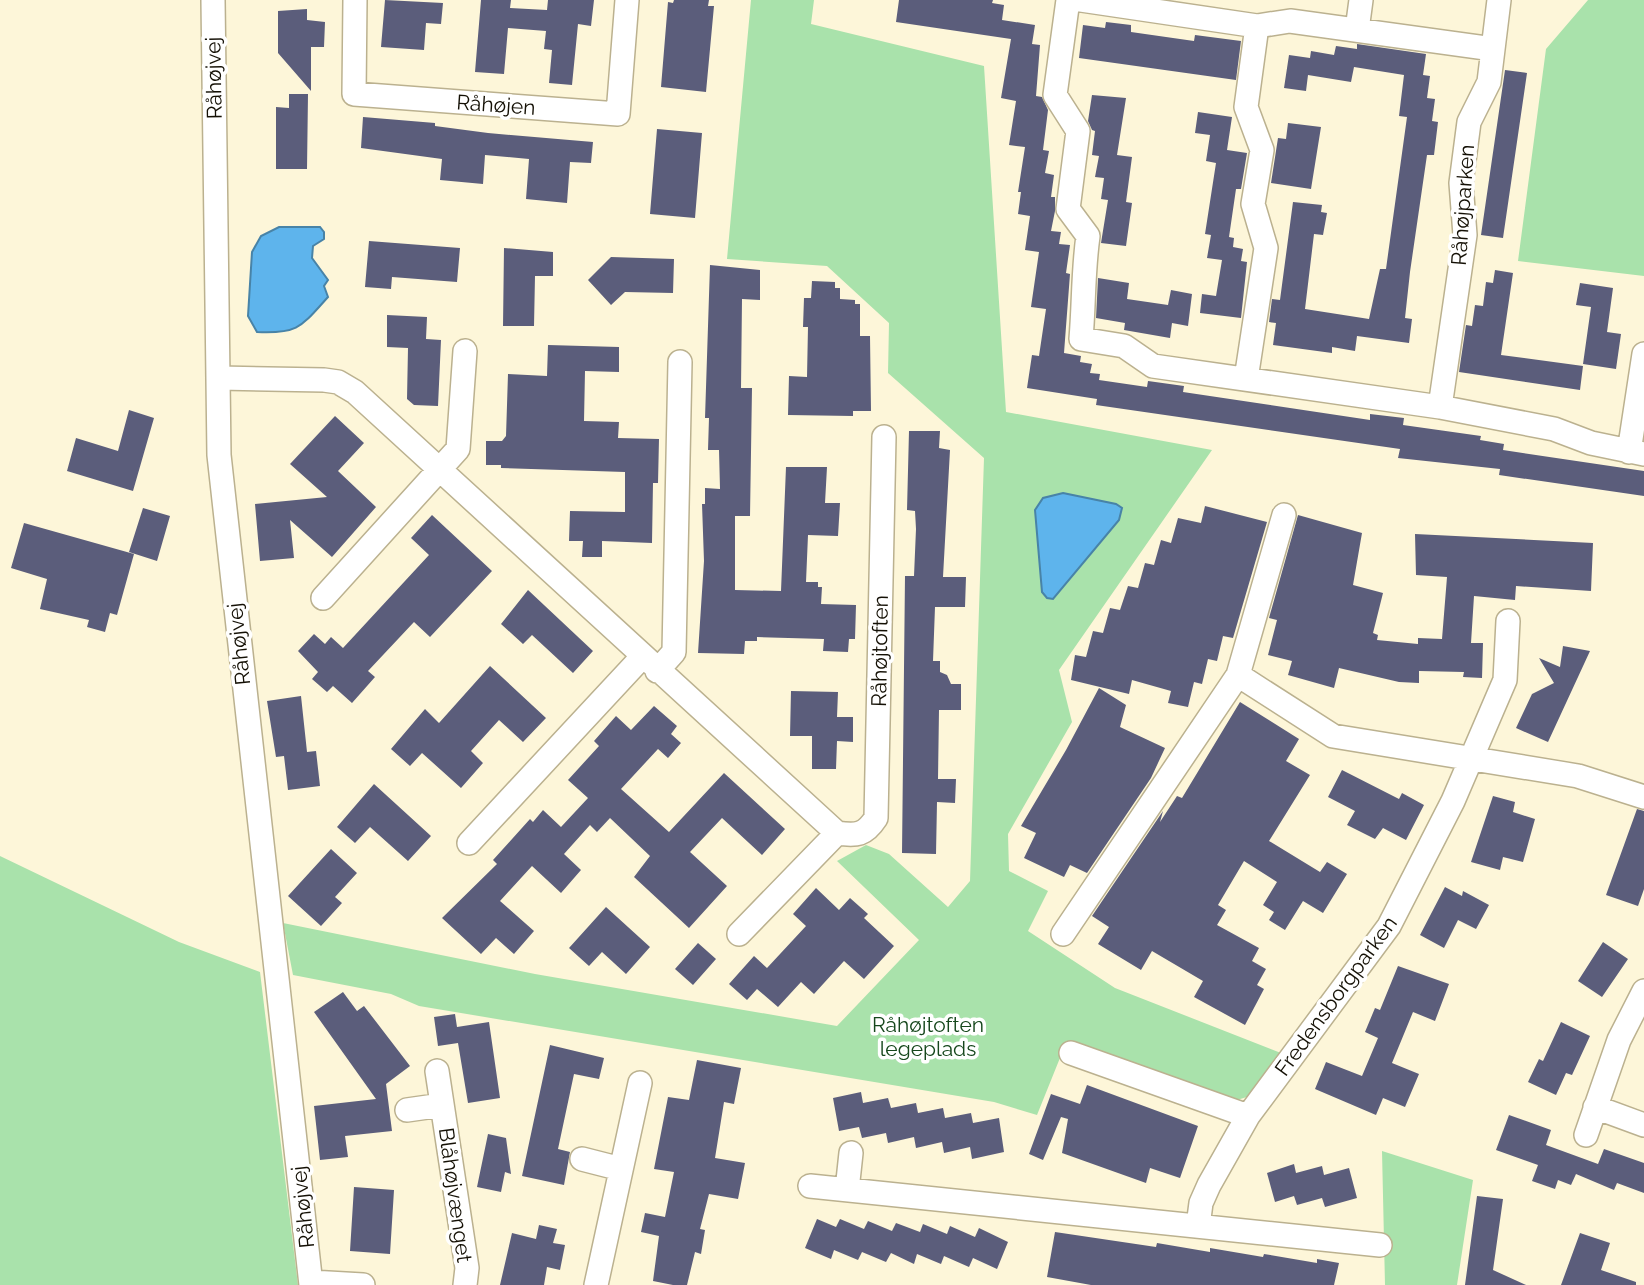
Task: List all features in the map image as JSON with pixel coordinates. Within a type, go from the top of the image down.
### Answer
[{"type":"street","name":"Råhøjvej","points":[[213,0],[219,455],[311,1284]]},
{"type":"street","name":"Råhøjen","points":[[355,0],[354,94],[618,114],[627,0]]},
{"type":"street","points":[[1068,0],[1055,95],[1078,131],[1068,209],[1088,236],[1083,276],[1085,296],[1081,339],[1124,346],[1153,366],[1440,407],[1554,429],[1591,443],[1637,453],[1644,354]]},
{"type":"street","points":[[1081,0],[1170,6],[1257,26],[1290,21],[1493,50]]},
{"type":"street","points":[[1357,30],[1362,0]]},
{"type":"street","name":"Råhøjparken","points":[[1440,407],[1465,235],[1461,183],[1469,122],[1489,82],[1499,0]]},
{"type":"street","points":[[1246,379],[1266,248],[1254,204],[1262,150],[1246,107],[1257,26]]},
{"type":"street","points":[[323,598],[458,449],[465,351]]},
{"type":"street","points":[[469,843],[650,664],[674,652],[680,362]]},
{"type":"street","points":[[219,378],[338,382],[355,392],[837,834],[739,934]]},
{"type":"street","name":"Råhøjtoften","points":[[837,834],[855,836],[867,831],[876,818],[884,437]]},
{"type":"street","points":[[1063,934],[1238,675],[1284,515]]},
{"type":"street","name":"Fredensborgparken","points":[[1198,1226],[1201,1203],[1209,1185],[1248,1116],[1390,926],[1453,802],[1506,680],[1508,621]]},
{"type":"street","points":[[1238,675],[1334,736],[1578,776],[1644,797]]},
{"type":"street","points":[[1586,1135],[1619,1040],[1644,991]]},
{"type":"street","points":[[1071,1053],[1248,1116]]},
{"type":"street","name":"Blåhøjvænget","points":[[436,1071],[467,1268],[465,1285]]},
{"type":"street","points":[[596,1285],[640,1083]]},
{"type":"street","name":"Blåhøjvænget","points":[[407,1110],[442,1105]]},
{"type":"street","points":[[1595,1107],[1644,1125]]},
{"type":"street","points":[[848,1190],[851,1153]]},
{"type":"street","points":[[582,1158],[621,1169]]},
{"type":"street","points":[[810,1186],[1380,1245]]},
{"type":"street","points":[[311,1284],[363,1285]]},
{"type":"green space","name":"Råhøjtoften legeplads","points":[[751,0],[814,0],[811,24],[984,66],[1006,412],[1212,450],[1059,670],[1072,722],[1008,834],[1009,871],[1048,891],[1028,931],[1115,988],[1281,1053],[1250,1096],[1237,1100],[1066,1043],[1037,1115],[994,1102],[419,1006],[391,994],[293,975],[283,923],[535,974],[837,1026],[919,940],[837,861],[866,845],[889,854],[948,907],[970,881],[984,458],[888,373],[889,323],[827,266],[727,259]]},
{"type":"green space","points":[[1588,0],[1644,0],[1644,276],[1518,261],[1546,49]]},
{"type":"green space","points":[[0,856],[179,942],[260,972],[298,1285],[0,1285]]},
{"type":"green space","points":[[1382,1151],[1473,1180],[1457,1285],[1385,1285]]},
{"type":"water","points":[[279,227],[320,227],[324,232],[324,239],[313,246],[312,258],[328,280],[324,286],[328,297],[304,322],[290,330],[257,332],[248,316],[252,252],[261,236]]},
{"type":"water","points":[[1063,493],[1116,504],[1122,508],[1119,520],[1053,599],[1047,598],[1042,592],[1035,510],[1043,498]]},
{"type":"building","points":[[385,0],[443,3],[441,24],[426,23],[424,50],[381,47]]},
{"type":"building","points":[[481,0],[511,0],[510,8],[547,10],[548,0],[594,0],[591,26],[578,24],[572,85],[549,83],[552,50],[544,49],[546,31],[508,28],[504,74],[475,72]]},
{"type":"building","points":[[674,0],[709,0],[708,6],[714,6],[706,92],[661,87],[668,2],[673,3]]},
{"type":"building","points":[[899,0],[993,0],[992,3],[1004,5],[1002,20],[1035,25],[1032,44],[1040,45],[1036,96],[1042,97],[1048,110],[1043,150],[1049,151],[1045,173],[1054,175],[1051,197],[1055,197],[1055,211],[1051,231],[1061,232],[1059,244],[1070,245],[1066,273],[1070,274],[1064,353],[1081,356],[1080,362],[1092,364],[1090,373],[1100,374],[1099,380],[1147,387],[1148,381],[1184,386],[1183,392],[1370,420],[1370,414],[1404,418],[1403,425],[1481,436],[1480,440],[1504,444],[1503,450],[1644,471],[1644,496],[1499,475],[1500,469],[1398,458],[1400,449],[1096,405],[1097,399],[1027,388],[1032,355],[1039,356],[1046,309],[1031,307],[1039,252],[1025,250],[1030,216],[1018,214],[1021,192],[1018,192],[1025,147],[1009,145],[1016,101],[1001,98],[1011,39],[896,22]]},
{"type":"building","points":[[307,9],[307,20],[325,22],[324,47],[311,47],[311,91],[278,53],[278,11]]},
{"type":"building","points":[[1106,22],[1131,25],[1131,32],[1194,41],[1195,35],[1241,41],[1236,80],[1079,58],[1083,25],[1105,28]]},
{"type":"building","points":[[1357,44],[1426,54],[1423,75],[1430,76],[1427,98],[1435,99],[1432,121],[1438,122],[1434,155],[1427,155],[1405,318],[1412,319],[1409,343],[1357,336],[1355,351],[1332,347],[1332,353],[1273,345],[1276,323],[1269,322],[1272,299],[1280,300],[1293,202],[1322,205],[1321,212],[1327,213],[1323,235],[1314,234],[1305,309],[1369,319],[1380,269],[1386,269],[1407,117],[1399,116],[1404,75],[1354,67],[1351,82],[1308,75],[1306,91],[1284,88],[1289,55],[1310,58],[1311,51],[1334,55],[1336,46],[1357,49]]},
{"type":"building","points":[[1505,70],[1527,73],[1503,238],[1481,235]]},
{"type":"building","points":[[289,94],[308,94],[307,169],[276,169],[276,107],[289,108]]},
{"type":"building","points":[[1092,95],[1126,98],[1117,155],[1132,157],[1126,202],[1132,203],[1126,246],[1101,243],[1108,200],[1101,199],[1104,178],[1095,177],[1099,156],[1092,155],[1095,131],[1088,121]]},
{"type":"building","points":[[1198,112],[1232,117],[1227,150],[1247,153],[1241,189],[1236,189],[1229,237],[1234,238],[1233,247],[1243,249],[1241,261],[1247,262],[1241,318],[1200,313],[1202,294],[1216,296],[1222,260],[1207,258],[1211,235],[1205,234],[1216,163],[1206,161],[1210,135],[1195,133]]},
{"type":"building","points":[[363,117],[435,123],[435,126],[488,133],[593,142],[591,163],[570,162],[567,203],[526,199],[529,159],[485,155],[483,184],[440,180],[442,159],[361,148]]},
{"type":"building","points":[[1288,123],[1321,127],[1311,189],[1271,183],[1278,138],[1286,139]]},
{"type":"building","points":[[657,129],[702,133],[695,218],[650,214]]},
{"type":"building","points":[[369,241],[460,248],[457,282],[392,277],[391,289],[365,287]]},
{"type":"building","points":[[504,248],[553,252],[553,276],[535,276],[534,326],[503,326]]},
{"type":"building","points":[[611,257],[674,259],[673,293],[625,292],[611,305],[588,280]]},
{"type":"building","points":[[710,265],[760,270],[760,300],[742,299],[741,388],[752,388],[750,516],[735,516],[735,590],[781,591],[786,467],[827,467],[825,503],[840,503],[838,536],[808,535],[806,582],[818,582],[818,587],[822,587],[821,604],[856,605],[855,639],[849,639],[848,652],[823,651],[824,639],[757,637],[757,641],[745,641],[744,654],[698,653],[704,561],[702,504],[705,504],[705,488],[720,489],[719,450],[708,450],[709,418],[705,418]]},
{"type":"building","points":[[1495,270],[1513,273],[1501,355],[1583,366],[1580,390],[1459,372],[1466,325],[1472,326],[1475,305],[1483,306],[1486,282],[1493,283]]},
{"type":"building","points":[[1098,278],[1129,283],[1127,299],[1168,305],[1171,290],[1192,294],[1188,326],[1172,323],[1170,338],[1124,330],[1125,323],[1096,318]]},
{"type":"building","points":[[812,281],[835,282],[835,288],[840,288],[840,299],[855,300],[855,304],[860,304],[860,336],[870,336],[871,411],[853,411],[853,416],[788,415],[789,376],[807,377],[808,327],[803,327],[804,298],[811,298]]},
{"type":"building","points":[[1580,283],[1613,288],[1607,332],[1621,334],[1616,369],[1583,364],[1591,307],[1576,305]]},
{"type":"building","points":[[387,315],[427,317],[426,339],[441,340],[438,406],[414,405],[407,399],[408,348],[387,347]]},
{"type":"building","points":[[548,345],[619,347],[619,372],[585,371],[584,421],[619,422],[618,438],[659,439],[658,483],[653,483],[652,543],[602,541],[602,557],[582,557],[583,541],[569,541],[570,511],[625,512],[625,472],[501,468],[501,465],[486,465],[486,441],[502,441],[506,436],[508,374],[547,376]]},
{"type":"building","points":[[129,410],[154,418],[133,491],[67,471],[76,438],[118,451]]},
{"type":"building","points":[[335,416],[364,443],[338,471],[376,507],[332,557],[290,520],[294,558],[260,561],[255,504],[327,497],[290,464]]},
{"type":"building","points":[[909,431],[940,431],[939,448],[950,450],[943,577],[966,577],[965,607],[935,607],[933,661],[940,661],[940,672],[947,675],[951,684],[961,684],[961,710],[939,710],[938,779],[956,779],[955,803],[937,802],[936,854],[902,853],[905,576],[914,576],[916,529],[915,511],[907,510]]},
{"type":"building","points":[[1205,506],[1267,522],[1233,638],[1223,636],[1217,661],[1208,659],[1202,684],[1194,682],[1188,707],[1168,703],[1171,691],[1132,680],[1129,694],[1071,680],[1075,655],[1086,657],[1093,631],[1103,633],[1110,608],[1120,610],[1128,586],[1138,588],[1145,563],[1154,565],[1161,540],[1171,543],[1178,518],[1201,523]]},
{"type":"building","points":[[143,508],[170,516],[157,561],[129,552]]},
{"type":"building","points":[[432,515],[492,571],[430,637],[414,622],[368,671],[375,677],[352,703],[333,686],[327,692],[312,679],[318,672],[298,651],[314,634],[325,644],[331,637],[343,648],[429,555],[411,538]]},
{"type":"building","points":[[1298,515],[1362,533],[1353,585],[1383,593],[1373,633],[1378,635],[1377,640],[1418,644],[1418,638],[1442,639],[1447,577],[1416,575],[1415,534],[1593,543],[1591,591],[1516,586],[1515,600],[1474,596],[1471,643],[1483,643],[1482,678],[1463,677],[1464,672],[1419,671],[1419,683],[1399,682],[1339,668],[1334,688],[1288,675],[1292,661],[1268,655],[1277,620],[1269,618]]},
{"type":"building","points":[[24,523],[134,554],[117,615],[110,613],[105,632],[87,627],[89,620],[40,609],[47,579],[11,568]]},
{"type":"building","points":[[528,590],[593,651],[573,673],[532,635],[523,644],[501,624]]},
{"type":"building","points":[[1563,646],[1590,651],[1548,742],[1516,728],[1532,694],[1554,683],[1539,658],[1560,667]]},
{"type":"building","points":[[490,666],[546,718],[523,742],[499,720],[471,751],[483,763],[461,788],[422,753],[410,766],[391,749],[425,709],[439,723]]},
{"type":"building","points":[[1099,688],[1126,705],[1120,727],[1165,748],[1151,778],[1087,873],[1070,865],[1064,877],[1024,858],[1036,833],[1021,826]]},
{"type":"building","points":[[791,691],[838,692],[837,717],[853,717],[853,742],[837,741],[836,769],[812,769],[812,736],[790,736]]},
{"type":"building","points":[[301,696],[307,752],[316,751],[320,786],[288,790],[284,756],[276,757],[267,701]]},
{"type":"building","points":[[1240,702],[1299,739],[1286,761],[1310,775],[1269,841],[1320,872],[1327,862],[1347,874],[1323,913],[1303,901],[1285,930],[1269,920],[1274,912],[1263,905],[1277,882],[1244,861],[1218,905],[1226,910],[1217,925],[1259,948],[1252,961],[1266,969],[1257,985],[1264,989],[1245,1025],[1194,997],[1203,981],[1152,951],[1141,970],[1098,944],[1109,927],[1092,916],[1163,811],[1160,822],[1177,796],[1182,798]]},
{"type":"building","points":[[654,706],[677,726],[671,734],[681,743],[668,758],[658,749],[621,789],[669,832],[724,773],[785,829],[762,855],[722,818],[690,852],[727,886],[689,928],[634,877],[650,856],[610,818],[597,832],[590,825],[564,854],[581,870],[561,893],[532,866],[500,901],[534,931],[514,954],[496,938],[481,954],[442,918],[497,864],[493,860],[530,819],[533,822],[543,810],[561,827],[588,798],[568,780],[599,746],[594,741],[616,716],[631,730]]},
{"type":"building","points":[[1342,770],[1399,799],[1402,793],[1424,805],[1406,840],[1383,828],[1375,839],[1347,825],[1355,811],[1328,797]]},
{"type":"building","points":[[374,784],[431,836],[408,861],[370,827],[355,843],[337,827]]},
{"type":"building","points":[[1493,796],[1515,802],[1513,812],[1535,819],[1523,862],[1503,857],[1500,870],[1471,862]]},
{"type":"building","points":[[1637,809],[1644,811],[1644,889],[1638,906],[1606,895]]},
{"type":"building","points":[[331,849],[357,873],[335,897],[342,903],[321,926],[288,896]]},
{"type":"building","points":[[1445,887],[1462,896],[1463,891],[1489,905],[1476,929],[1458,920],[1444,948],[1420,935]]},
{"type":"building","points":[[816,888],[839,910],[850,898],[868,914],[864,918],[894,946],[864,979],[844,961],[814,994],[801,982],[778,1007],[757,989],[747,1000],[729,984],[754,956],[767,968],[806,926],[793,914]]},
{"type":"building","points":[[606,907],[650,947],[626,974],[602,952],[589,966],[569,948]]},
{"type":"building","points":[[1603,942],[1628,959],[1602,997],[1578,981]]},
{"type":"building","points":[[698,943],[716,959],[693,985],[675,969]]},
{"type":"building","points":[[1398,966],[1449,984],[1435,1021],[1413,1012],[1392,1063],[1419,1074],[1405,1107],[1383,1098],[1376,1115],[1315,1089],[1326,1062],[1362,1076],[1378,1038],[1365,1032],[1375,1008],[1380,1010]]},
{"type":"building","points":[[343,992],[357,1011],[364,1006],[410,1066],[386,1084],[392,1131],[345,1136],[348,1157],[320,1160],[314,1106],[376,1099],[314,1012]]},
{"type":"building","points":[[455,1014],[457,1027],[489,1022],[500,1098],[468,1103],[458,1043],[438,1046],[434,1017]]},
{"type":"building","points":[[1561,1022],[1590,1036],[1572,1075],[1566,1073],[1556,1095],[1528,1082],[1539,1059],[1543,1061]]},
{"type":"building","points":[[550,1045],[604,1058],[599,1079],[574,1074],[558,1149],[570,1152],[564,1185],[522,1176]]},
{"type":"building","points":[[697,1060],[741,1068],[734,1104],[724,1102],[715,1158],[745,1163],[738,1199],[709,1194],[700,1229],[705,1230],[701,1254],[695,1252],[687,1285],[673,1285],[653,1281],[659,1236],[641,1232],[645,1213],[665,1217],[674,1172],[654,1169],[668,1097],[689,1100]]},
{"type":"building","points":[[1087,1085],[1198,1126],[1180,1178],[1150,1168],[1146,1183],[1062,1153],[1068,1119],[1061,1117],[1043,1160],[1029,1154],[1051,1094],[1080,1104]]},
{"type":"building","points":[[861,1092],[863,1103],[888,1098],[891,1108],[916,1103],[918,1113],[943,1108],[945,1118],[971,1113],[973,1123],[999,1118],[1004,1152],[972,1159],[970,1147],[944,1153],[942,1142],[916,1148],[914,1137],[888,1143],[886,1133],[862,1138],[859,1127],[839,1131],[833,1098]]},
{"type":"building","points":[[1509,1115],[1551,1130],[1546,1145],[1598,1164],[1604,1149],[1644,1163],[1644,1193],[1617,1183],[1614,1190],[1576,1174],[1571,1185],[1558,1180],[1555,1189],[1532,1181],[1538,1165],[1496,1150]]},
{"type":"building","points":[[488,1134],[506,1138],[511,1174],[505,1172],[501,1192],[477,1187]]},
{"type":"building","points":[[1294,1164],[1296,1173],[1322,1166],[1324,1175],[1349,1168],[1357,1198],[1325,1207],[1322,1198],[1297,1205],[1294,1196],[1275,1202],[1267,1173]]},
{"type":"building","points":[[354,1187],[394,1190],[390,1254],[350,1251]]},
{"type":"building","points":[[1477,1196],[1503,1199],[1493,1270],[1526,1285],[1465,1285]]},
{"type":"building","points":[[817,1219],[836,1227],[840,1219],[864,1229],[868,1221],[892,1231],[896,1223],[920,1232],[923,1224],[947,1234],[950,1226],[975,1237],[979,1228],[1008,1242],[997,1269],[973,1258],[969,1267],[944,1256],[941,1264],[917,1254],[914,1264],[891,1253],[886,1262],[862,1252],[858,1260],[834,1250],[831,1259],[805,1248]]},
{"type":"building","points":[[539,1225],[557,1229],[553,1243],[565,1245],[560,1270],[547,1267],[544,1285],[500,1285],[512,1233],[536,1239]]},
{"type":"building","points":[[1055,1232],[1156,1247],[1157,1243],[1210,1252],[1210,1248],[1263,1257],[1264,1254],[1317,1263],[1317,1259],[1339,1263],[1334,1285],[1091,1285],[1047,1277]]},
{"type":"building","points":[[1580,1233],[1610,1243],[1601,1270],[1636,1282],[1636,1285],[1561,1285]]}]
